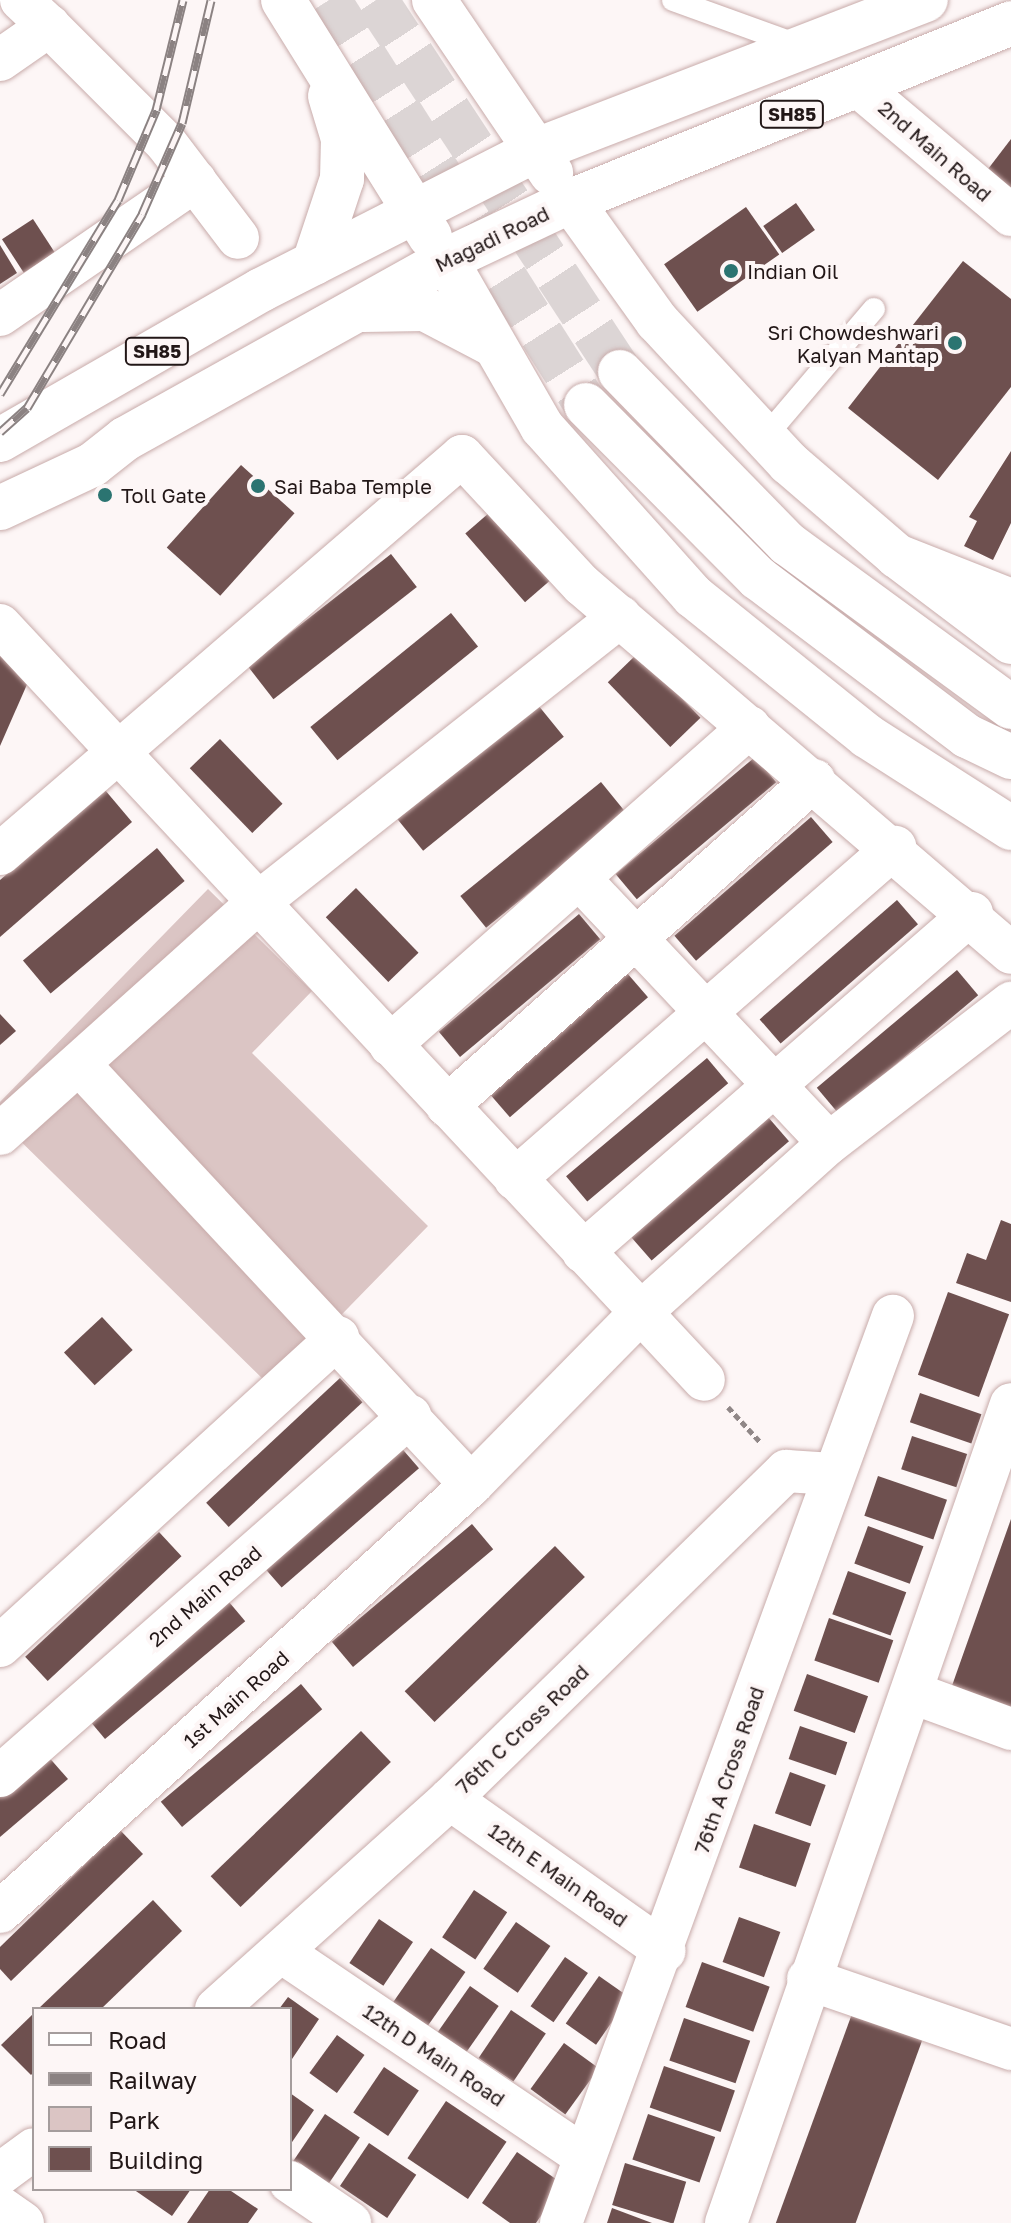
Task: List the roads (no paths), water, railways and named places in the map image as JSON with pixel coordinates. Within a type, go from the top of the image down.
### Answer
[{"type":"main road","points":[[283,0],[446,260],[542,427],[693,596],[867,736],[1011,828]]},
{"type":"main road","points":[[434,0],[534,151],[657,321],[765,437],[897,556],[1011,642]]},
{"type":"main road","name":"SH85","points":[[0,440],[314,263],[534,151],[926,0]]},
{"type":"main road","name":"Magadi Road","points":[[0,508],[92,465],[350,312],[446,260],[571,201],[1011,23]]},
{"type":"main road","points":[[314,263],[342,166],[343,139],[319,58]]},
{"type":"main road","points":[[350,312],[425,309],[494,345]]},
{"type":"main road","points":[[620,372],[788,544],[1011,707]]},
{"type":"main road","points":[[586,405],[758,578],[967,736],[1011,757]]},
{"type":"main road","points":[[897,556],[1011,601]]},
{"type":"street","points":[[0,60],[35,13],[195,181],[238,238]]},
{"type":"street","name":"2nd Main Road","points":[[859,87],[1011,215]]},
{"type":"street","points":[[0,315],[195,181]]},
{"type":"street","points":[[0,854],[120,754],[462,456],[620,617],[972,913],[1011,953]]},
{"type":"street","points":[[0,1134],[259,904],[620,617]]},
{"type":"street","points":[[0,625],[704,1380]]},
{"type":"street","points":[[390,1045],[750,727]]},
{"type":"street","points":[[447,1106],[814,780]]},
{"type":"street","points":[[515,1179],[895,847]]},
{"type":"street","points":[[579,878],[829,1143]]},
{"type":"street","points":[[583,1252],[972,913]]},
{"type":"street","name":"1st Main Road","points":[[0,1912],[471,1485],[640,1313],[829,1143],[1011,1003]]},
{"type":"street","points":[[79,1064],[338,1337],[471,1485]]},
{"type":"street","name":"76th A Cross Road","points":[[561,2223],[665,1951],[833,1474],[893,1316]]},
{"type":"street","points":[[0,1646],[338,1337]]},
{"type":"street","name":"2nd Main Road","points":[[0,1776],[410,1416]]},
{"type":"street","points":[[726,2223],[808,1979],[1009,1418]]},
{"type":"street","name":"76th C Cross Road","points":[[218,2007],[283,1953],[450,1799],[786,1471],[833,1474]]},
{"type":"street","points":[[913,1693],[1011,1729]]},
{"type":"street","name":"12th E Main Road","points":[[450,1799],[665,1951]]},
{"type":"street","name":"12th D Main Road","points":[[283,1953],[585,2157]]},
{"type":"street","points":[[808,1979],[1011,2049]]},
{"type":"street","points":[[0,2174],[32,2150]]},
{"type":"street","points":[[292,2183],[350,2223]]},
{"type":"street","points":[[0,2207],[23,2223]]},
{"type":"lane","points":[[673,0],[805,48]]},
{"type":"lane","points":[[765,437],[874,309]]},
{"type":"tunnel","points":[[329,0],[586,405]]},
{"type":"tunnel","points":[[376,0],[620,372]]},
{"type":"railway","points":[[0,394],[118,200],[156,110],[183,0]]},
{"type":"railway","points":[[0,432],[27,408],[142,214],[182,123],[211,0]]},
{"type":"place","name":"Indian Oil","points":[[731,271]]},
{"type":"place","name":"Sri Chowdeshwari Kalyan Mantap","points":[[955,343]]},
{"type":"place","name":"Sai Baba Temple","points":[[258,486]]},
{"type":"place","name":"Toll Gate","points":[[105,495]]}]
